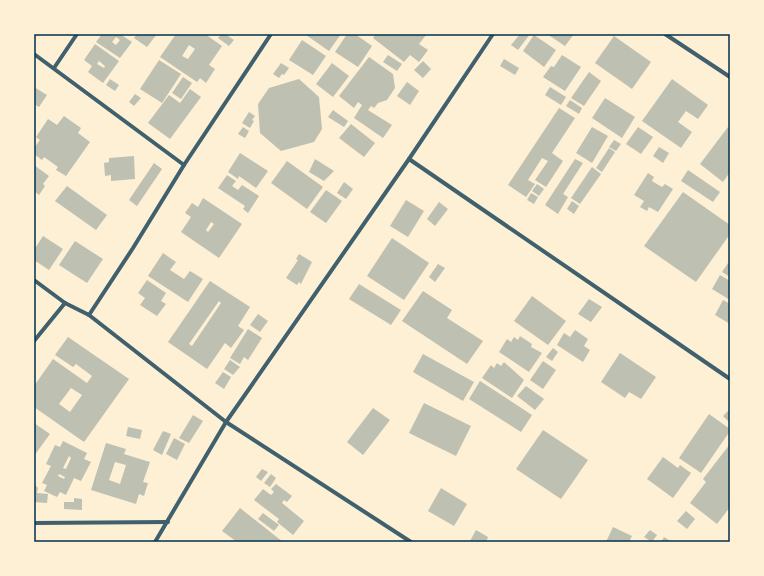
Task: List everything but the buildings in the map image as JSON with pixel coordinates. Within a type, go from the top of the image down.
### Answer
[{"type":"street","points":[[54,68],[77,34]]},
{"type":"street","points":[[89,315],[133,248],[184,165],[271,34]]},
{"type":"street","points":[[155,542],[226,422],[493,34]]},
{"type":"street","points":[[665,34],[730,77]]},
{"type":"street","points":[[34,54],[184,165]]},
{"type":"street","points":[[408,159],[730,379]]},
{"type":"street","points":[[34,280],[65,303],[89,315],[226,422],[411,542]]},
{"type":"street","points":[[34,341],[65,303]]},
{"type":"street","points":[[34,523],[168,522]]}]
